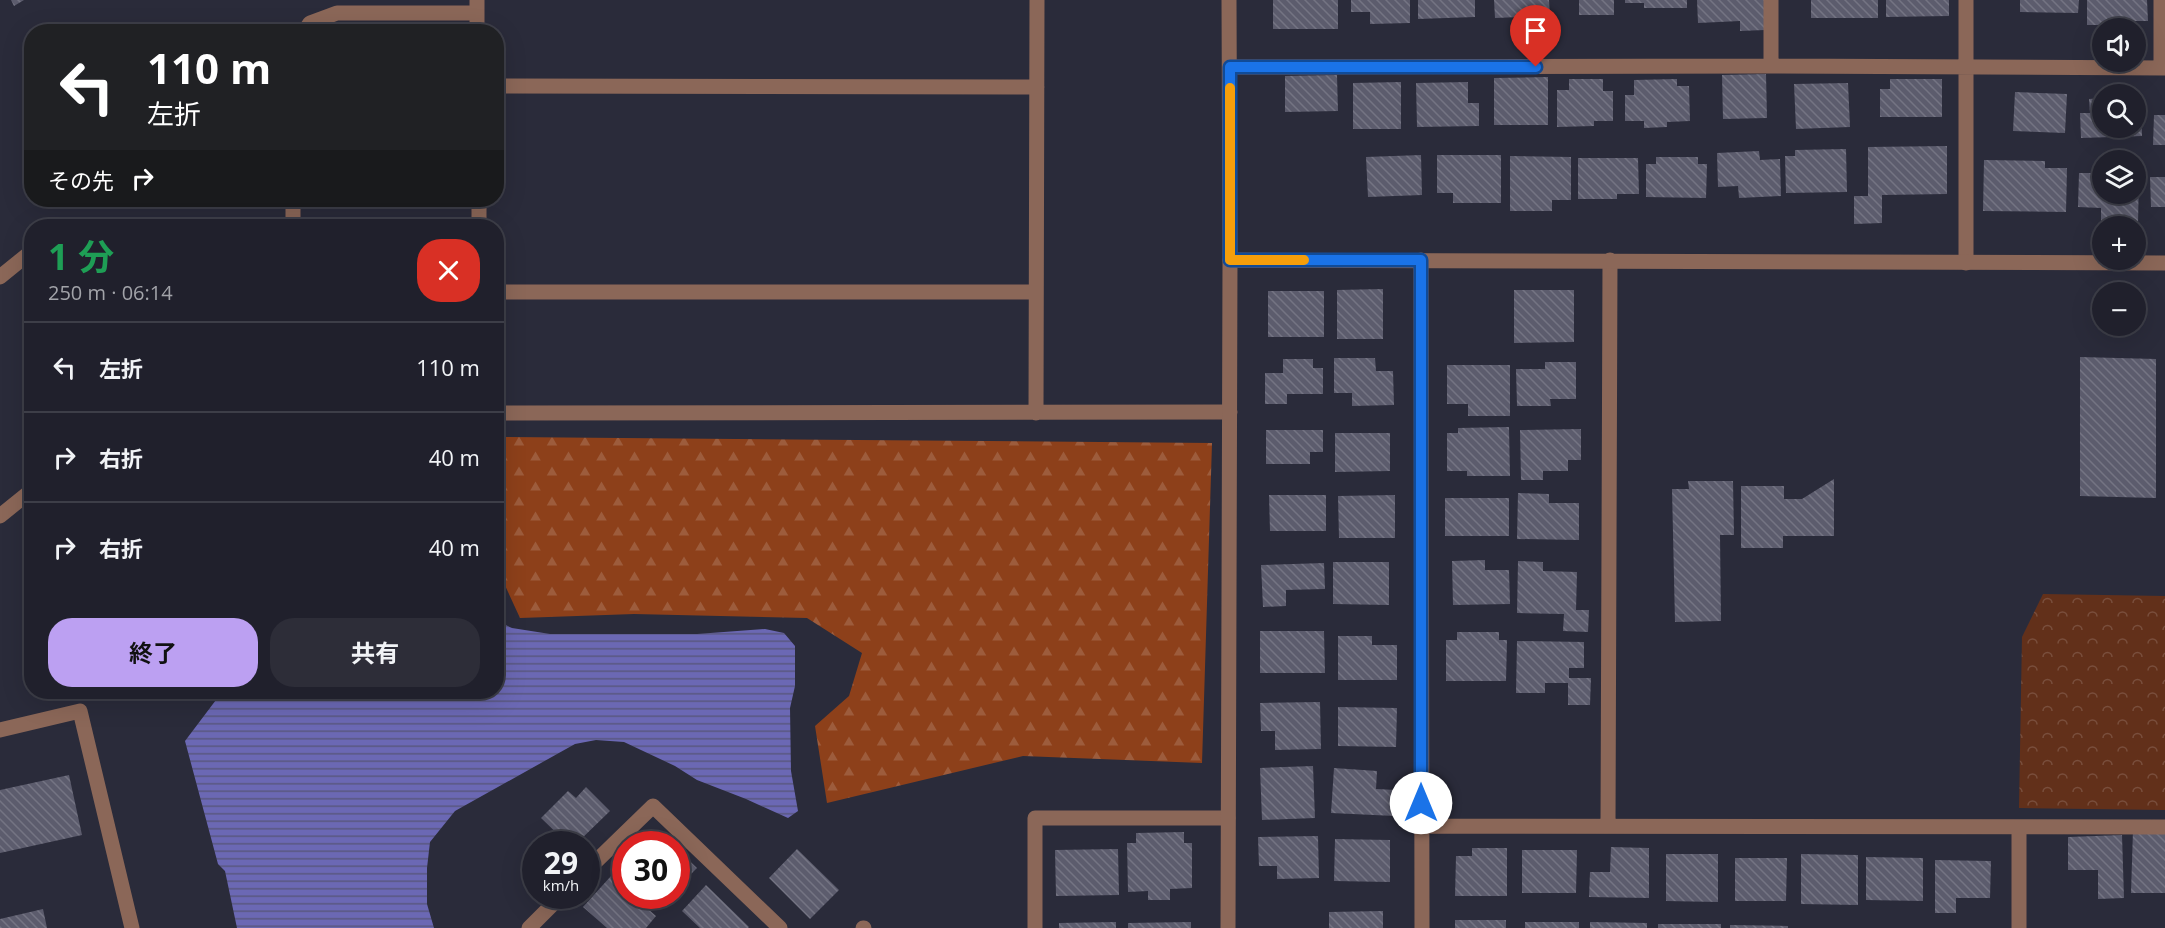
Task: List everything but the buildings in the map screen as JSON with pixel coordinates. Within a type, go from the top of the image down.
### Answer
[{"type":"street","points":[[1036,413],[1037,0]]},
{"type":"street","points":[[1228,928],[1229,0]]},
{"type":"street","points":[[1771,0],[1771,66]]},
{"type":"street","points":[[1966,0],[1966,263]]},
{"type":"street","points":[[1230,67],[2163,68],[2161,0]]},
{"type":"street","points":[[309,24],[337,14],[477,7],[477,24]]},
{"type":"street","points":[[504,86],[1037,87]]},
{"type":"street","points":[[0,277],[24,258]]},
{"type":"street","points":[[1230,260],[2165,263]]},
{"type":"street","points":[[1421,260],[1422,928]]},
{"type":"street","points":[[1608,826],[1610,260]]},
{"type":"street","points":[[504,292],[1035,292]]},
{"type":"street","points":[[504,413],[1230,412]]},
{"type":"street","points":[[0,516],[24,496]]},
{"type":"street","points":[[0,730],[80,711],[132,928]]},
{"type":"street","points":[[600,857],[652,806],[780,928]]},
{"type":"street","points":[[1035,928],[1035,818],[1228,818]]},
{"type":"street","points":[[1421,826],[2165,827]]},
{"type":"street","points":[[2019,827],[2019,928]]},
{"type":"street","points":[[529,928],[548,909]]},
{"type":"green space","points":[[504,437],[1212,443],[1202,763],[1023,756],[827,803],[815,726],[849,696],[862,653],[807,618],[634,614],[520,618],[504,583]]},
{"type":"green space","points":[[2043,594],[2165,596],[2165,810],[2019,808],[2022,637]]},
{"type":"shaded area","points":[[504,624],[512,628],[550,634],[697,634],[765,629],[784,633],[795,646],[795,686],[790,708],[791,771],[798,811],[788,818],[697,780],[675,766],[624,742],[596,740],[575,744],[455,811],[430,842],[427,904],[434,928],[237,928],[225,871],[218,864],[185,741],[217,699],[504,699]]},
{"type":"slow traffic","points":[[1230,88],[1230,260],[1304,260]]},
{"type":"route","points":[[1421,803],[1421,260],[1230,260],[1230,67],[1536,67]]}]
